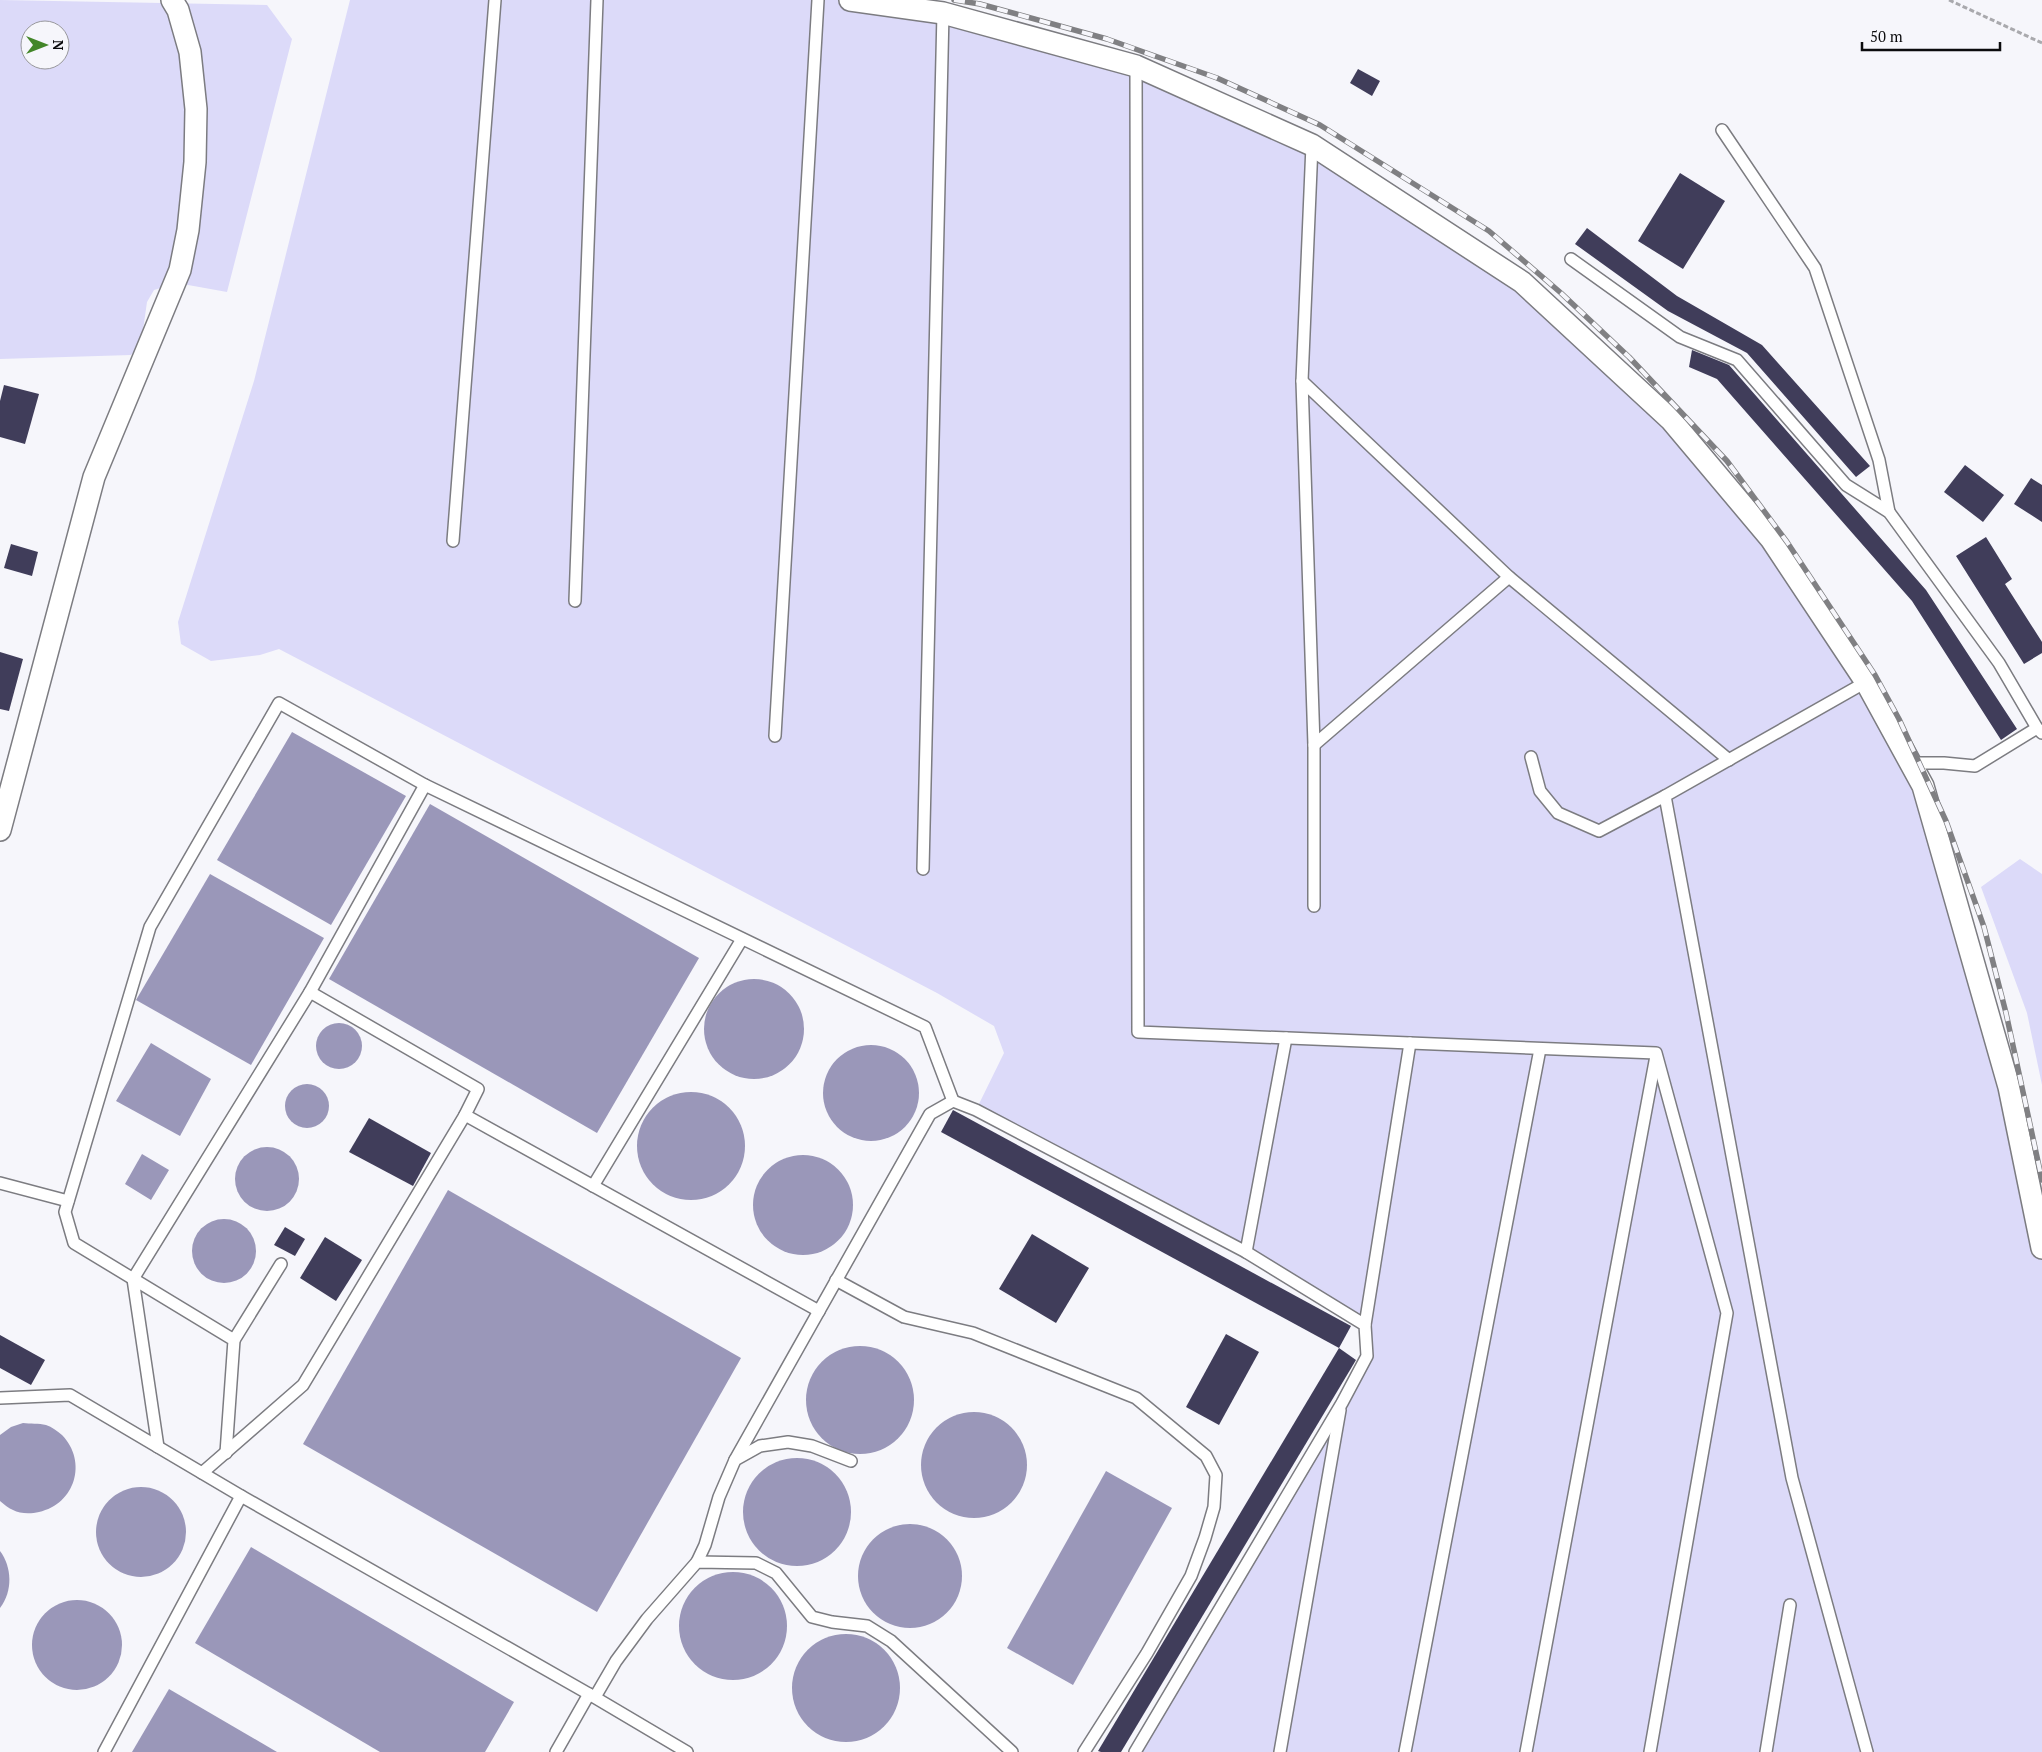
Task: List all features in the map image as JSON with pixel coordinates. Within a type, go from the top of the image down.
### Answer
[{"type":"street","points":[[0,830],[94,477],[180,270],[185,246],[195,162],[196,109],[190,52],[178,10],[172,0]]},
{"type":"street","points":[[850,0],[943,13],[1136,66],[1312,145],[1522,282],[1671,420],[1771,539],[1866,682],[1923,786],[2008,1087],[2042,1248]]},
{"type":"lane","points":[[453,541],[495,0]]},
{"type":"lane","points":[[574,601],[597,0]]},
{"type":"lane","points":[[775,736],[818,0]]},
{"type":"lane","points":[[923,869],[943,13]]},
{"type":"lane","points":[[1136,66],[1138,1032],[1656,1053]]},
{"type":"lane","points":[[1722,130],[1815,268],[1879,460],[1889,512]]},
{"type":"lane","points":[[1312,145],[1302,381],[1314,744],[1314,906]]},
{"type":"lane","points":[[1571,259],[1680,337],[1737,360],[1846,485],[1889,512],[1999,663],[2039,731],[1975,766],[1944,763],[1910,763]]},
{"type":"lane","points":[[1302,381],[1509,577],[1729,760]]},
{"type":"lane","points":[[1314,744],[1509,577]]},
{"type":"lane","points":[[1531,757],[1540,791],[1558,813],[1599,831],[1665,796],[1866,682]]},
{"type":"lane","points":[[234,1340],[74,1243],[65,1212],[150,927],[279,703],[425,785],[924,1027],[953,1101],[976,1110],[1246,1252],[1365,1326]]},
{"type":"lane","points":[[158,1447],[133,1279],[310,992],[425,785]]},
{"type":"lane","points":[[1665,796],[1792,1478],[1867,1752]]},
{"type":"lane","points":[[594,1186],[742,939]]},
{"type":"lane","points":[[202,1473],[303,1385],[465,1115],[478,1089],[310,992]]},
{"type":"lane","points":[[1246,1252],[1286,1038]]},
{"type":"lane","points":[[1135,1752],[1342,1403],[1367,1356],[1365,1326],[1410,1043]]},
{"type":"lane","points":[[1405,1752],[1540,1049]]},
{"type":"lane","points":[[1526,1752],[1656,1053]]},
{"type":"lane","points":[[1650,1752],[1727,1314],[1656,1053]]},
{"type":"lane","points":[[556,1752],[592,1695],[647,1619],[697,1562],[705,1545],[719,1497],[735,1460],[930,1114],[953,1101]]},
{"type":"lane","points":[[465,1115],[819,1311]]},
{"type":"lane","points":[[0,1182],[68,1201]]},
{"type":"lane","points":[[226,1452],[234,1340],[281,1264]]},
{"type":"lane","points":[[836,1280],[904,1317],[973,1333],[1136,1398],[1206,1456],[1216,1475],[1214,1507],[1191,1576],[1147,1652],[1084,1752]]},
{"type":"lane","points":[[0,1398],[70,1396],[241,1496],[592,1695],[687,1752]]},
{"type":"lane","points":[[1280,1752],[1342,1403]]},
{"type":"lane","points":[[735,1460],[760,1446],[788,1442],[812,1446],[851,1460]]},
{"type":"lane","points":[[104,1752],[241,1496]]},
{"type":"lane","points":[[697,1562],[756,1562],[776,1573],[812,1617],[832,1622],[867,1626],[898,1647],[1012,1752]]},
{"type":"lane","points":[[1766,1752],[1790,1605]]},
{"type":"path","points":[[1949,0],[2042,44]]},
{"type":"shaded area","points":[[0,0],[267,5],[292,39],[227,292],[177,283],[154,290],[147,302],[141,344],[131,355],[0,359]]},
{"type":"shaded area","points":[[350,0],[850,0],[1136,66],[1312,145],[1522,282],[1671,420],[1771,539],[1923,786],[2042,1248],[2042,1752],[1135,1752],[1367,1356],[1365,1325],[1246,1252],[976,1110],[1004,1053],[994,1026],[937,993],[279,649],[260,655],[211,661],[181,644],[178,622],[254,381]]},
{"type":"shaded area","points":[[292,732],[406,796],[331,925],[217,860]]},
{"type":"shaded area","points":[[430,804],[699,958],[597,1133],[329,979]]},
{"type":"shaded area","points":[[2020,859],[2042,874],[2042,1085],[2027,1013],[1981,887]]},
{"type":"shaded area","points":[[210,874],[324,938],[251,1065],[136,1000]]},
{"type":"shaded area","points":[[754,979],[773,982],[790,993],[801,1010],[804,1029],[801,1048],[790,1065],[773,1076],[754,1079],[735,1076],[718,1065],[707,1048],[704,1029],[707,1010],[718,993],[735,982]]},
{"type":"shaded area","points":[[339,1023],[352,1027],[358,1033],[362,1046],[358,1059],[352,1065],[339,1069],[326,1065],[320,1059],[316,1046],[320,1033],[326,1027]]},
{"type":"shaded area","points":[[151,1043],[211,1079],[180,1136],[116,1101]]},
{"type":"shaded area","points":[[871,1045],[890,1048],[905,1059],[916,1074],[919,1093],[916,1112],[905,1127],[890,1138],[871,1141],[852,1138],[837,1127],[826,1112],[823,1093],[826,1074],[837,1059],[852,1048]]},
{"type":"shaded area","points":[[311,1084],[323,1090],[328,1097],[328,1115],[323,1122],[316,1127],[303,1128],[295,1125],[288,1118],[285,1102],[288,1094],[295,1087]]},
{"type":"shaded area","points":[[691,1092],[712,1096],[729,1108],[741,1125],[745,1146],[741,1167],[729,1184],[712,1196],[691,1200],[670,1196],[653,1184],[641,1167],[637,1146],[641,1125],[653,1108],[670,1096]]},
{"type":"shaded area","points":[[267,1147],[285,1153],[293,1161],[299,1179],[293,1197],[285,1205],[267,1211],[249,1205],[241,1197],[235,1179],[241,1161],[249,1153]]},
{"type":"shaded area","points":[[142,1154],[169,1170],[151,1200],[125,1184]]},
{"type":"shaded area","points":[[803,1155],[813,1156],[831,1163],[845,1177],[852,1195],[852,1215],[845,1233],[831,1247],[813,1254],[803,1255],[793,1254],[775,1247],[761,1233],[754,1215],[753,1205],[754,1195],[761,1177],[775,1163],[793,1156]]},
{"type":"shaded area","points":[[448,1190],[741,1358],[597,1612],[303,1444]]},
{"type":"shaded area","points":[[224,1219],[236,1221],[247,1228],[254,1239],[256,1251],[254,1263],[247,1274],[236,1281],[224,1283],[212,1281],[201,1274],[194,1263],[192,1251],[194,1239],[201,1228],[212,1221]]},
{"type":"shaded area","points":[[860,1346],[881,1350],[898,1362],[910,1379],[914,1400],[910,1421],[898,1438],[881,1450],[860,1454],[839,1450],[822,1438],[810,1421],[806,1400],[810,1379],[822,1362],[839,1350]]},
{"type":"shaded area","points":[[974,1412],[994,1416],[1011,1428],[1023,1445],[1027,1465],[1023,1485],[1011,1502],[994,1514],[974,1518],[954,1514],[937,1502],[925,1485],[921,1465],[925,1445],[937,1428],[954,1416]]},
{"type":"shaded area","points":[[23,1423],[43,1424],[62,1435],[70,1446],[76,1469],[74,1481],[69,1491],[61,1500],[51,1508],[33,1513],[16,1511],[0,1501],[0,1435],[11,1427]]},
{"type":"shaded area","points":[[797,1458],[827,1467],[835,1474],[842,1482],[851,1512],[842,1542],[835,1550],[827,1557],[797,1566],[767,1557],[759,1550],[752,1542],[743,1512],[752,1482],[759,1474],[767,1467]]},
{"type":"shaded area","points":[[1106,1471],[1172,1508],[1073,1685],[1007,1648]]},
{"type":"shaded area","points":[[141,1487],[158,1490],[173,1500],[183,1515],[186,1532],[183,1549],[173,1564],[158,1574],[141,1577],[124,1574],[109,1564],[99,1549],[96,1532],[99,1515],[109,1500],[124,1490]]},
{"type":"shaded area","points":[[910,1524],[930,1528],[939,1533],[953,1547],[958,1556],[962,1576],[958,1596],[953,1605],[939,1619],[930,1624],[910,1628],[890,1624],[881,1619],[867,1605],[862,1596],[858,1576],[862,1556],[867,1547],[881,1533],[890,1528]]},
{"type":"shaded area","points":[[251,1547],[514,1702],[485,1752],[380,1752],[195,1643]]},
{"type":"shaded area","points":[[0,1551],[9,1572],[9,1587],[0,1608]]},
{"type":"shaded area","points":[[733,1572],[754,1576],[771,1588],[783,1605],[787,1626],[783,1647],[771,1664],[754,1676],[733,1680],[712,1676],[695,1664],[683,1647],[679,1626],[683,1605],[695,1588],[712,1576]]},
{"type":"shaded area","points":[[77,1600],[94,1603],[109,1613],[119,1628],[122,1645],[119,1662],[109,1677],[94,1687],[77,1690],[60,1687],[45,1677],[35,1662],[32,1645],[35,1628],[45,1613],[60,1603]]},
{"type":"shaded area","points":[[846,1634],[867,1638],[884,1650],[896,1667],[900,1688],[896,1709],[884,1726],[867,1738],[846,1742],[825,1738],[808,1726],[796,1709],[792,1688],[796,1667],[808,1650],[825,1638]]},
{"type":"shaded area","points":[[169,1689],[277,1752],[132,1752]]},
{"type":"building","points":[[1358,69],[1380,81],[1372,96],[1350,83]]},
{"type":"building","points":[[1680,173],[1725,201],[1683,269],[1638,241]]},
{"type":"building","points":[[1587,228],[1677,296],[1762,345],[1870,466],[1856,477],[1747,353],[1668,311],[1575,244]]},
{"type":"building","points":[[1692,350],[1729,365],[1926,590],[2017,729],[2001,740],[1912,601],[1717,379],[1689,367]]},
{"type":"building","points":[[4,385],[39,394],[25,444],[0,437],[0,401]]},
{"type":"building","points":[[1965,465],[2004,495],[1983,522],[1944,492]]},
{"type":"building","points":[[2031,478],[2042,485],[2042,522],[2014,504]]},
{"type":"building","points":[[1986,537],[2012,579],[2005,584],[2042,642],[2042,653],[2024,664],[1956,556]]},
{"type":"building","points":[[11,544],[38,552],[32,576],[4,568]]},
{"type":"building","points":[[0,652],[23,659],[9,711],[0,709]]},
{"type":"building","points":[[953,1110],[1351,1326],[1339,1348],[941,1132]]},
{"type":"building","points":[[369,1118],[431,1153],[413,1186],[349,1152]]},
{"type":"building","points":[[285,1227],[305,1239],[295,1256],[274,1245]]},
{"type":"building","points":[[1032,1234],[1089,1268],[1056,1323],[999,1289]]},
{"type":"building","points":[[325,1237],[362,1260],[336,1301],[300,1278]]},
{"type":"building","points":[[1226,1334],[1259,1352],[1219,1425],[1186,1407]]},
{"type":"building","points":[[0,1335],[45,1360],[31,1385],[0,1368]]},
{"type":"building","points":[[1339,1348],[1356,1360],[1121,1752],[1098,1751]]},
{"type":"railway","points":[[954,0],[980,4],[1107,39],[1217,78],[1320,125],[1489,231],[1561,293],[1629,357],[1727,461],[1787,542],[1875,675],[1899,719],[1946,821],[1984,927],[2006,1013],[2042,1180]]}]
